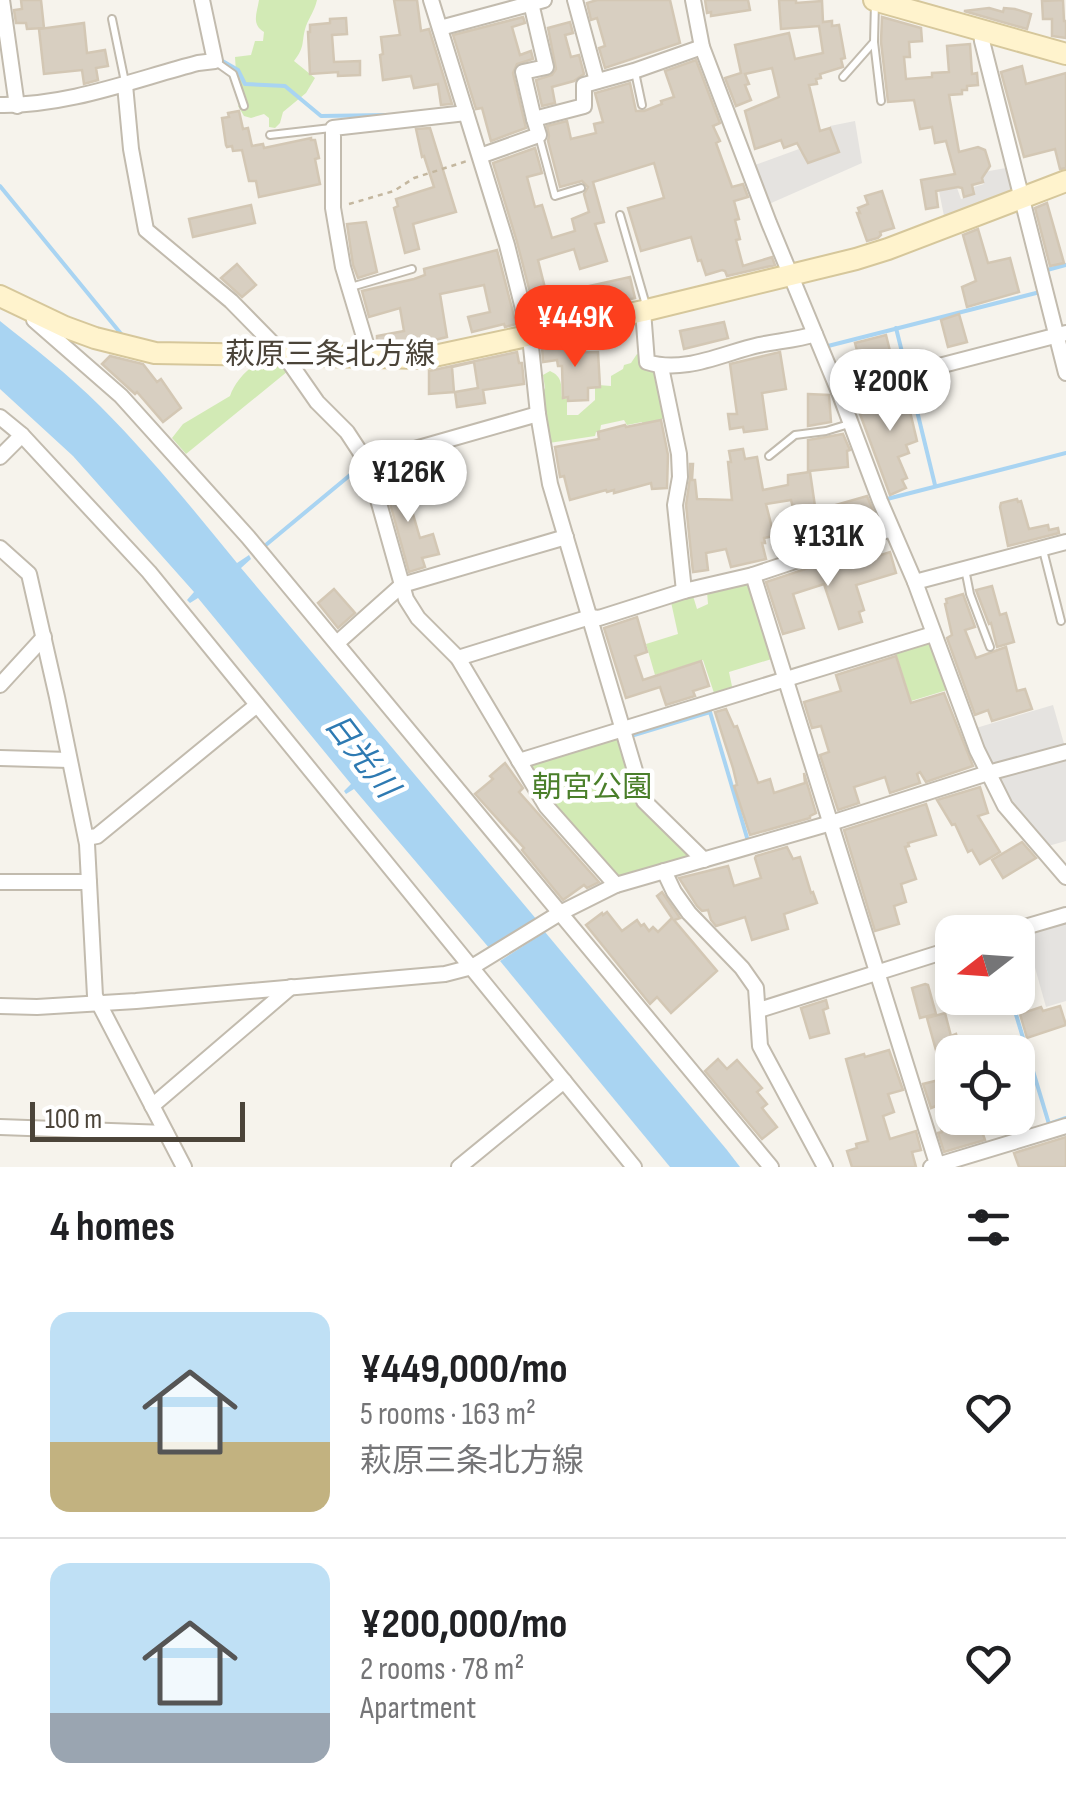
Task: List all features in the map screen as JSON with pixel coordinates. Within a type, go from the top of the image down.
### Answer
[{"type":"main road","points":[[875,0],[1066,54]]},
{"type":"main road","name":"萩原三条北方線","points":[[4,299],[65,328],[156,353],[425,358],[645,310],[888,249],[1066,181]]},
{"type":"street","points":[[2,0],[17,106]]},
{"type":"street","points":[[0,106],[80,97],[198,62],[215,61],[202,0]]},
{"type":"street","points":[[431,0],[507,246],[530,337],[550,484],[644,801],[704,860]]},
{"type":"street","points":[[575,0],[596,81]]},
{"type":"street","points":[[693,0],[702,47],[769,223],[988,773],[1006,806],[1066,877]]},
{"type":"street","points":[[440,28],[537,2],[546,67],[523,72],[539,135],[480,156]]},
{"type":"street","points":[[981,30],[1061,334],[1066,374]]},
{"type":"street","points":[[534,120],[584,106],[584,85],[702,47]]},
{"type":"street","points":[[125,85],[130,149],[146,230],[232,300],[285,356],[317,402],[347,432],[368,464],[406,599],[418,618],[458,658],[546,806],[616,885]]},
{"type":"street","points":[[370,357],[343,267],[333,208],[333,128],[466,114]]},
{"type":"street","points":[[4,299],[42,326],[121,396],[248,536],[771,1167]]},
{"type":"street","points":[[645,310],[648,362],[661,366],[708,360],[756,345],[815,334]]},
{"type":"street","points":[[839,392],[1061,334]]},
{"type":"street","points":[[661,366],[679,454],[675,506],[684,592]]},
{"type":"street","points":[[368,464],[538,414]]},
{"type":"street","points":[[0,416],[149,572],[634,1167]]},
{"type":"street","points":[[0,457],[22,436]]},
{"type":"street","points":[[458,658],[892,530]]},
{"type":"street","points":[[337,642],[402,585],[566,537]]},
{"type":"street","points":[[914,582],[1066,542]]},
{"type":"street","points":[[2,555],[29,574],[44,637],[86,838],[95,996],[103,1003],[193,1167]]},
{"type":"street","points":[[753,574],[935,1166],[1066,1126]]},
{"type":"street","points":[[520,761],[933,634]]},
{"type":"street","points":[[0,685],[44,637]]},
{"type":"street","points":[[86,838],[97,836],[256,705]]},
{"type":"street","points":[[0,1006],[103,1003],[446,974],[472,967],[560,913],[616,885],[1066,752]]},
{"type":"street","points":[[0,758],[69,760]]},
{"type":"street","points":[[664,872],[689,914],[756,988],[760,1046],[825,1167]]},
{"type":"street","points":[[0,882],[89,882]]},
{"type":"street","points":[[1035,924],[1066,915]]},
{"type":"street","points":[[759,1010],[935,954]]},
{"type":"street","points":[[156,1103],[291,988]]},
{"type":"street","points":[[460,1167],[564,1081]]},
{"type":"street","points":[[156,1103],[184,1167]]},
{"type":"street","points":[[0,1127],[166,1133]]},
{"type":"lane","points":[[875,0],[874,42],[881,101]]},
{"type":"lane","points":[[112,20],[125,85]]},
{"type":"lane","points":[[843,77],[874,42]]},
{"type":"lane","points":[[215,61],[233,74],[244,106]]},
{"type":"lane","points":[[634,71],[642,105]]},
{"type":"lane","points":[[270,135],[333,128]]},
{"type":"lane","points":[[539,135],[555,196],[581,188]]},
{"type":"lane","points":[[620,215],[645,310]]},
{"type":"lane","points":[[350,288],[412,269]]},
{"type":"lane","points":[[769,456],[795,434],[826,431],[850,423]]},
{"type":"lane","points":[[1042,548],[1061,621]]},
{"type":"lane","points":[[965,568],[970,594],[990,647]]},
{"type":"path","points":[[333,208],[394,191],[414,178],[480,156]]},
{"type":"green space","points":[[259,0],[317,0],[294,61],[315,78],[306,93],[283,112],[275,128],[269,127],[269,118],[264,114],[244,116],[238,106],[244,100],[235,57],[251,55],[255,41],[263,41],[264,32],[256,22]]},
{"type":"green space","points":[[637,354],[657,372],[665,418],[643,426],[642,422],[627,425],[624,420],[601,425],[595,436],[549,443],[541,396],[545,388],[543,375],[550,371],[557,376],[562,398],[567,399],[567,415],[578,415],[595,400],[595,388],[611,386],[611,376]]},
{"type":"green space","points":[[262,362],[279,362],[288,371],[186,454],[172,438],[183,424],[230,396],[250,369]]},
{"type":"green space","points":[[752,584],[775,658],[729,672],[733,691],[715,696],[703,660],[655,675],[646,644],[678,634],[671,602],[693,596],[697,609],[708,604],[707,592]]},
{"type":"green space","points":[[923,642],[929,644],[947,690],[911,701],[895,650]]},
{"type":"green space","name":"朝宮公園","points":[[623,733],[643,803],[698,858],[618,881],[549,803],[531,767],[533,761]]},
{"type":"shaded area","points":[[855,121],[862,163],[769,204],[755,165],[799,149],[808,163],[839,152],[830,126]]},
{"type":"shaded area","points":[[1006,168],[1013,194],[945,221],[939,191],[957,188],[961,199],[975,194],[974,187],[984,184],[982,175]]},
{"type":"shaded area","points":[[1053,705],[1065,747],[995,765],[989,763],[976,728]]},
{"type":"shaded area","points":[[1066,759],[1066,841],[1048,846],[1005,793],[999,777]]},
{"type":"shaded area","points":[[1066,919],[1066,1001],[1046,1007],[1035,968],[1035,929]]},
{"type":"water","name":"日光川","points":[[0,321],[100,406],[237,563],[249,555],[251,559],[241,568],[537,920],[490,949],[354,789],[346,794],[344,791],[351,784],[198,598],[190,603],[187,600],[194,592],[73,456],[0,389]]},
{"type":"water","points":[[545,932],[740,1167],[670,1167],[500,961]]},
{"type":"building","points":[[21,0],[41,0],[44,28],[27,29],[26,23],[16,23],[14,10],[22,9]]},
{"type":"building","points":[[394,0],[417,0],[421,31],[429,29],[452,104],[441,105],[438,84],[414,88],[411,76],[383,80],[381,37],[400,35]]},
{"type":"building","points":[[670,0],[680,43],[605,68],[599,48],[605,46],[597,18],[591,20],[587,3]]},
{"type":"building","points":[[705,0],[748,0],[750,10],[711,16]]},
{"type":"building","points":[[779,0],[822,1],[823,22],[839,25],[845,58],[841,59],[843,67],[820,74],[817,84],[809,85],[820,131],[830,128],[839,152],[808,163],[797,143],[784,148],[781,140],[755,149],[745,111],[779,97],[772,68],[745,74],[751,100],[736,106],[725,78],[741,73],[735,45],[789,33],[795,59],[823,53],[819,26],[781,29]]},
{"type":"building","points":[[1063,0],[1066,38],[1052,36],[1052,19],[1043,19],[1042,1]]},
{"type":"building","points":[[989,8],[1031,14],[1027,29],[964,11]]},
{"type":"building","points":[[523,17],[525,23],[512,27],[520,55],[531,51],[533,59],[517,64],[513,73],[526,128],[491,141],[482,108],[476,109],[453,35]]},
{"type":"building","points":[[882,17],[921,28],[922,41],[909,42],[910,57],[904,57],[906,79],[949,72],[947,46],[970,44],[972,74],[977,73],[978,85],[967,86],[962,94],[949,95],[959,152],[978,147],[985,150],[990,166],[983,182],[972,185],[974,194],[964,197],[958,187],[936,191],[938,207],[926,209],[921,180],[955,174],[946,141],[935,143],[932,127],[920,129],[914,100],[888,102]]},
{"type":"building","points":[[346,18],[347,34],[332,35],[334,62],[360,61],[360,75],[310,74],[310,25]]},
{"type":"building","points":[[570,22],[573,33],[565,35],[571,57],[579,55],[584,74],[552,87],[555,103],[542,106],[536,80],[552,75],[556,69],[548,28]]},
{"type":"building","points":[[84,23],[87,53],[105,50],[108,66],[96,68],[98,80],[84,84],[82,70],[44,74],[39,29]]},
{"type":"building","points":[[696,60],[720,123],[713,126],[720,141],[716,143],[732,187],[743,184],[748,197],[734,201],[739,219],[735,220],[740,239],[736,240],[743,266],[772,257],[775,265],[727,276],[722,270],[706,275],[691,237],[641,251],[628,208],[664,198],[654,163],[593,182],[604,222],[595,224],[607,261],[580,269],[574,249],[538,260],[546,292],[630,277],[635,298],[615,303],[613,296],[580,304],[582,310],[537,320],[493,163],[535,148],[542,173],[527,177],[535,207],[542,205],[552,238],[575,231],[572,219],[589,212],[584,194],[588,187],[582,181],[560,187],[547,126],[567,121],[571,139],[596,133],[594,124],[603,122],[595,93],[630,83],[636,111],[662,104],[661,101],[674,97],[665,71]]},
{"type":"building","points":[[1022,66],[1026,84],[1066,73],[1066,168],[1060,169],[1055,149],[1024,157],[1001,72]]},
{"type":"building","points":[[239,111],[252,146],[263,144],[264,148],[315,140],[320,184],[259,197],[256,181],[249,181],[242,150],[233,151],[232,146],[226,145],[222,118]]},
{"type":"building","points":[[430,128],[456,212],[413,224],[419,249],[405,253],[394,208],[398,206],[396,199],[434,187],[416,129]]},
{"type":"building","points":[[882,191],[894,228],[867,241],[858,208],[868,204],[865,196]]},
{"type":"building","points":[[1047,203],[1064,263],[1050,266],[1035,208]]},
{"type":"building","points":[[251,205],[255,223],[193,237],[189,219]]},
{"type":"building","points":[[366,222],[377,272],[358,278],[347,224]]},
{"type":"building","points":[[978,229],[988,263],[1010,258],[1019,292],[967,307],[962,287],[976,281],[963,235]]},
{"type":"building","points":[[497,250],[516,324],[472,332],[468,317],[490,312],[484,285],[440,294],[447,337],[418,344],[377,343],[377,336],[404,331],[400,308],[369,317],[362,291],[414,279],[425,275],[424,269]]},
{"type":"building","points":[[237,264],[256,285],[242,297],[221,278]]},
{"type":"building","points":[[959,314],[967,342],[948,347],[941,320]]},
{"type":"building","points":[[724,322],[728,338],[684,349],[680,331]]},
{"type":"building","points":[[886,335],[894,367],[863,374],[855,343]]},
{"type":"building","points":[[566,342],[568,353],[598,352],[600,387],[588,388],[588,400],[563,398],[562,366],[558,366],[557,360],[543,362],[542,347]]},
{"type":"building","points":[[517,352],[524,384],[483,390],[485,403],[457,407],[455,392],[478,388],[474,362],[452,367],[454,392],[429,394],[429,371]]},
{"type":"building","points":[[780,352],[786,389],[762,393],[767,429],[730,429],[728,414],[737,414],[730,364]]},
{"type":"building","points":[[110,356],[143,364],[157,382],[161,379],[181,408],[163,422],[137,392],[102,364]]},
{"type":"building","points":[[904,386],[917,441],[906,445],[909,453],[898,457],[907,478],[902,480],[906,488],[890,495],[860,414],[875,409],[871,395]]},
{"type":"building","points":[[808,394],[829,395],[831,422],[808,426]]},
{"type":"building","points":[[661,420],[668,455],[667,488],[652,489],[651,483],[570,500],[564,476],[560,477],[555,447],[599,439],[598,432],[625,425]]},
{"type":"building","points":[[843,434],[850,450],[848,467],[808,471],[808,440]]},
{"type":"building","points":[[743,449],[745,459],[757,457],[763,490],[788,485],[788,475],[810,472],[817,520],[797,523],[791,500],[766,504],[774,536],[764,538],[762,543],[766,559],[731,567],[726,549],[706,553],[708,570],[693,572],[686,505],[690,464],[697,499],[732,500],[729,451]]},
{"type":"building","points":[[392,467],[400,493],[409,490],[420,538],[433,534],[439,554],[422,558],[425,567],[409,572],[381,471]]},
{"type":"building","points":[[867,496],[878,522],[829,539],[818,510]]},
{"type":"building","points":[[1017,499],[1029,529],[1048,525],[1049,530],[1058,528],[1059,533],[1008,546],[1000,507],[1001,503]]},
{"type":"building","points":[[890,552],[896,573],[856,585],[864,610],[859,612],[862,622],[839,629],[824,584],[793,594],[804,628],[783,634],[766,582],[838,558],[840,565]]},
{"type":"building","points":[[992,586],[1000,615],[1006,613],[1014,642],[997,647],[976,590]]},
{"type":"building","points":[[334,589],[355,613],[338,628],[318,603]]},
{"type":"building","points":[[963,594],[975,627],[965,630],[976,658],[1006,647],[1017,691],[1025,689],[1032,709],[992,721],[988,710],[975,715],[947,638],[952,635],[946,599]]},
{"type":"building","points":[[637,617],[647,652],[635,656],[643,680],[701,661],[709,686],[693,691],[695,696],[666,705],[660,687],[626,698],[604,628]]},
{"type":"building","points":[[896,656],[911,703],[944,693],[973,766],[926,782],[920,772],[920,783],[890,793],[885,777],[854,787],[859,803],[838,810],[820,755],[829,752],[821,726],[812,728],[804,702],[841,691],[836,675]]},
{"type":"building","points":[[726,709],[734,727],[737,726],[758,783],[770,779],[774,793],[805,783],[804,773],[816,813],[810,818],[750,835],[715,712]]},
{"type":"building","points":[[505,763],[523,788],[519,792],[599,882],[587,888],[584,885],[563,900],[524,848],[475,794]]},
{"type":"building","points":[[980,787],[988,813],[978,816],[1000,852],[980,864],[972,850],[968,852],[955,824],[937,800]]},
{"type":"building","points":[[926,804],[936,835],[905,847],[916,879],[901,884],[906,902],[894,906],[899,924],[875,931],[844,830]]},
{"type":"building","points":[[1022,842],[1036,858],[1003,878],[992,860]]},
{"type":"building","points":[[787,847],[793,859],[800,857],[817,903],[784,914],[788,929],[752,940],[745,917],[716,926],[708,910],[697,906],[679,878],[728,866],[734,886],[761,878],[756,856]]},
{"type":"building","points":[[662,892],[680,918],[674,920],[717,971],[671,1013],[657,997],[650,1004],[586,925],[607,912],[622,931],[637,920],[649,931],[653,927],[658,932],[672,918],[657,896]]},
{"type":"building","points":[[928,985],[935,1014],[920,1018],[912,988]]},
{"type":"building","points":[[826,1000],[828,1008],[823,1010],[829,1033],[810,1038],[801,1008]]},
{"type":"building","points":[[1060,1006],[1066,1025],[1026,1035],[1020,1015],[1035,1015],[1035,1009],[1041,1007],[1043,1011]]},
{"type":"building","points":[[946,1015],[951,1035],[935,1035],[935,1047],[927,1018]]},
{"type":"building","points":[[889,1050],[903,1090],[888,1094],[894,1112],[883,1116],[890,1139],[916,1131],[921,1150],[912,1152],[916,1167],[852,1167],[847,1151],[868,1141],[846,1059]]},
{"type":"building","points":[[718,1059],[727,1069],[737,1060],[762,1088],[757,1092],[767,1104],[762,1108],[777,1127],[762,1139],[705,1071]]},
{"type":"building","points":[[935,1081],[935,1106],[931,1108],[923,1084]]},
{"type":"building","points":[[939,1135],[983,1135],[985,1140],[944,1152]]},
{"type":"building","points":[[1066,1137],[1066,1167],[1019,1167],[1014,1153]]},
{"type":"waterway","points":[[219,59],[238,70],[245,84],[285,86],[321,116],[386,115]]},
{"type":"waterway","points":[[0,186],[122,335]]},
{"type":"waterway","points":[[1047,270],[1066,265]]},
{"type":"waterway","points":[[828,346],[1040,292]]},
{"type":"waterway","points":[[896,328],[906,368]]},
{"type":"waterway","points":[[909,378],[935,485]]},
{"type":"waterway","points":[[887,499],[1066,453]]},
{"type":"waterway","points":[[267,544],[360,464]]},
{"type":"waterway","points":[[634,735],[710,712],[748,841]]},
{"type":"waterway","points":[[1016,1015],[1049,1124],[1066,1118]]}]
